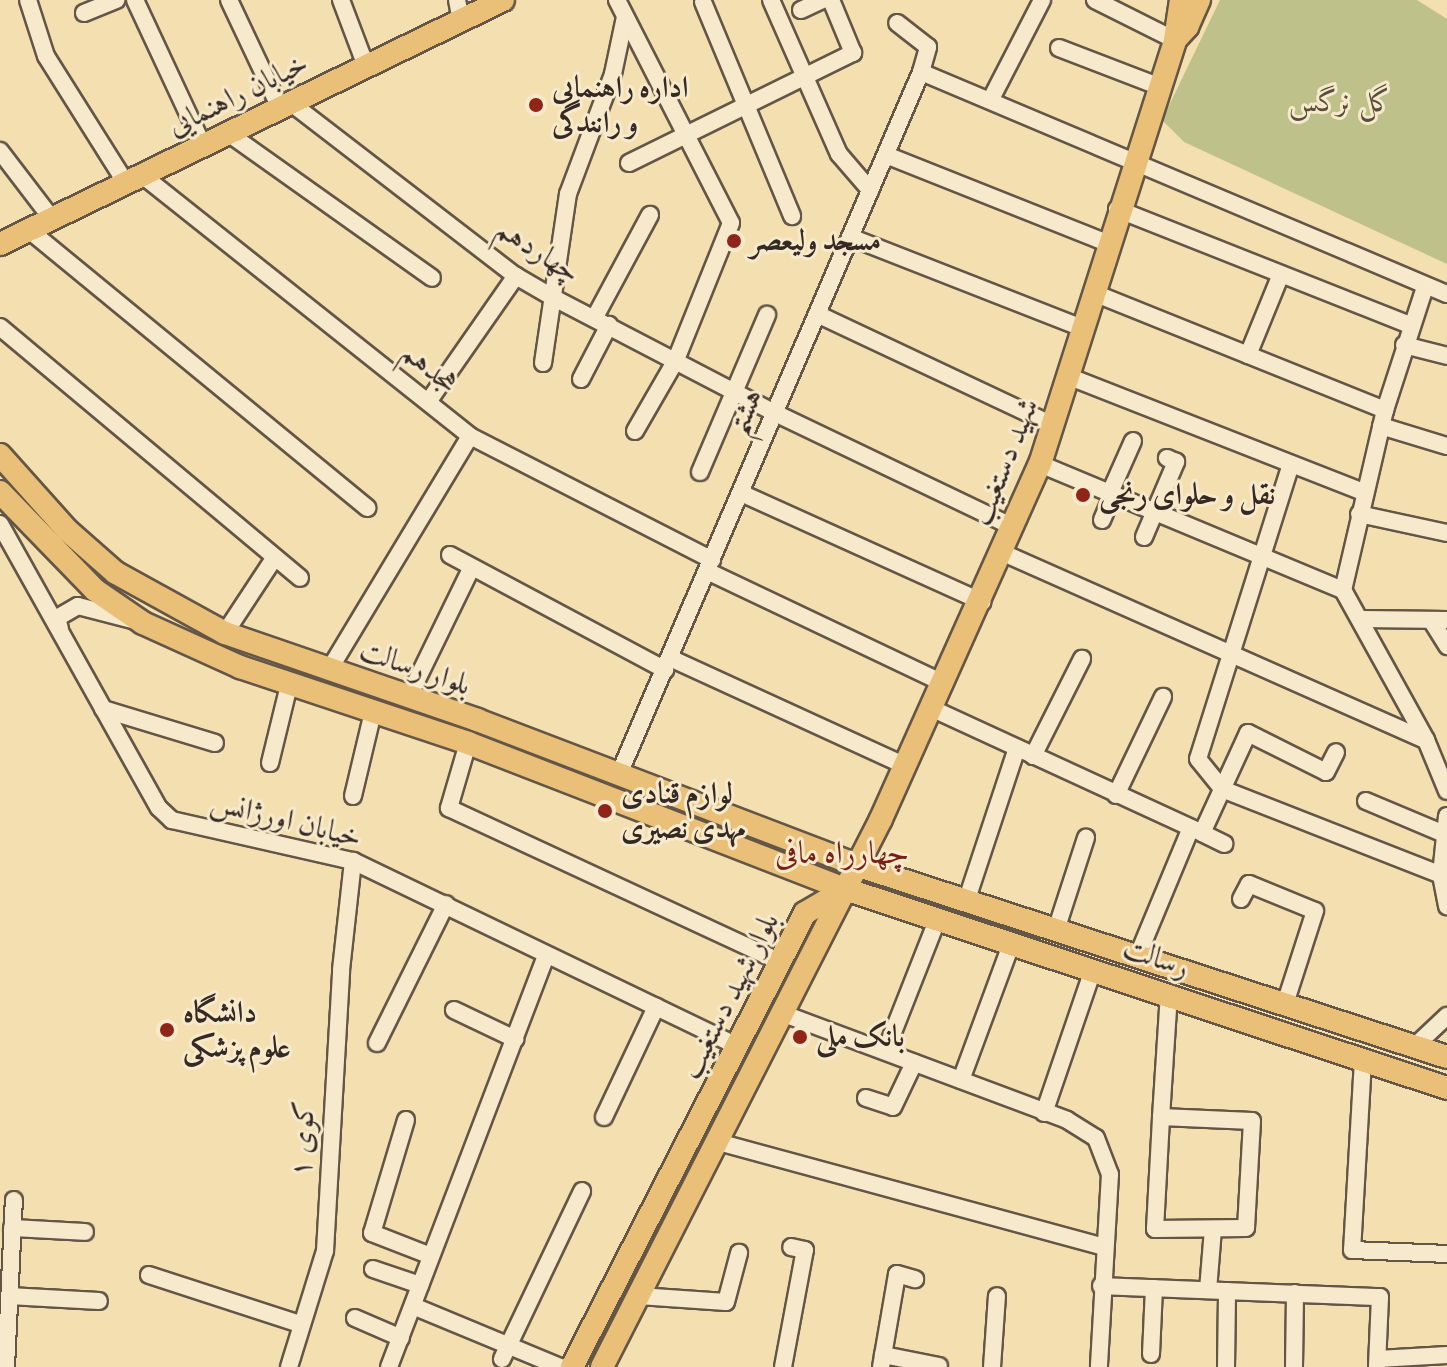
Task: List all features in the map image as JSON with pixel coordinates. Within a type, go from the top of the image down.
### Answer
[{"type":"main road","name":"خیابان راهنمایی","points":[[11,235],[52,219],[366,66],[459,10],[503,0]]},
{"type":"main road","points":[[1175,40],[1181,0]]},
{"type":"main road","points":[[1175,40],[1187,27],[1199,0]]},
{"type":"main road","name":"شهید دستغیب","points":[[845,889],[945,684],[1040,464],[1070,377],[1117,209],[1175,40]]},
{"type":"main road","name":"بلوار رسالت","points":[[0,455],[67,530],[116,573],[157,600],[225,633],[477,720],[856,865]]},
{"type":"main road","name":"بلوار رسالت","points":[[0,492],[95,590],[143,623],[240,667],[468,743],[845,889]]},
{"type":"main road","points":[[240,667],[250,644]]},
{"type":"main road","points":[[468,743],[477,720]]},
{"type":"main road","name":"رسالت","points":[[856,865],[1057,927],[1447,1057]]},
{"type":"main road","name":"رسالت","points":[[845,889],[1089,967],[1447,1088]]},
{"type":"main road","name":"بلوار شهید دستغیب","points":[[572,1367],[805,913],[845,889]]},
{"type":"main road","name":"بلوار شهید دستغیب","points":[[602,1367],[845,889]]},
{"type":"main road","points":[[1089,967],[1097,941]]},
{"type":"street","name":"هجدهم","points":[[28,0],[46,56],[134,179],[470,436],[710,565],[945,684]]},
{"type":"street","points":[[84,13],[116,0]]},
{"type":"street","points":[[135,0],[203,146]]},
{"type":"street","points":[[229,0],[286,106]]},
{"type":"street","points":[[341,0],[366,66]]},
{"type":"street","points":[[617,0],[731,223],[676,360],[635,431]]},
{"type":"street","points":[[771,0],[839,154],[870,190]]},
{"type":"street","points":[[801,10],[822,0]]},
{"type":"street","points":[[629,163],[853,53],[831,0]]},
{"type":"street","points":[[992,97],[1042,0]]},
{"type":"street","points":[[1095,0],[1175,40]]},
{"type":"street","points":[[703,2],[792,216]]},
{"type":"street","points":[[543,363],[568,194],[613,74],[625,16]]},
{"type":"street","points":[[897,23],[928,47],[921,72],[992,97],[1447,294]]},
{"type":"street","points":[[1059,48],[1158,86]]},
{"type":"street","name":"هشتم","points":[[619,774],[921,72]]},
{"type":"street","name":"چهاردهم","points":[[286,106],[516,276],[735,389],[775,413],[1013,527]]},
{"type":"street","points":[[228,133],[432,278]]},
{"type":"street","points":[[0,151],[52,219]]},
{"type":"street","points":[[886,155],[1107,243]]},
{"type":"street","points":[[1117,209],[1410,325]]},
{"type":"street","points":[[581,379],[602,321],[650,215]]},
{"type":"street","points":[[11,235],[368,508]]},
{"type":"street","points":[[850,237],[1082,328]]},
{"type":"street","points":[[1248,355],[1281,274]]},
{"type":"street","points":[[428,402],[516,276]]},
{"type":"street","points":[[1343,590],[1363,492],[1383,418],[1410,325],[1425,287]]},
{"type":"street","points":[[1094,293],[1248,355],[1447,446]]},
{"type":"street","points":[[817,314],[1053,425]]},
{"type":"street","points":[[700,472],[767,315]]},
{"type":"street","points":[[0,327],[273,560],[300,578]]},
{"type":"street","points":[[1404,345],[1447,356]]},
{"type":"street","points":[[1070,377],[1363,492]]},
{"type":"street","points":[[329,670],[470,436]]},
{"type":"street","points":[[1102,520],[1133,441]]},
{"type":"street","points":[[1144,537],[1176,462],[1167,458]]},
{"type":"street","points":[[1040,464],[1110,496],[1343,590],[1362,619],[1426,740],[1447,791]]},
{"type":"street","points":[[1291,464],[1197,751],[1222,789],[1441,875]]},
{"type":"street","points":[[741,493],[982,602]]},
{"type":"street","points":[[1359,514],[1447,533]]},
{"type":"street","name":"خیابان اورژانس","points":[[0,524],[159,808],[172,820],[353,861],[738,1046]]},
{"type":"street","points":[[1001,552],[1426,740]]},
{"type":"street","points":[[450,555],[471,569],[667,664],[906,766]]},
{"type":"street","points":[[225,633],[273,560]]},
{"type":"street","points":[[408,698],[471,569]]},
{"type":"street","points":[[61,635],[57,618],[78,606],[143,623]]},
{"type":"street","points":[[1362,619],[1439,620],[1447,646]]},
{"type":"street","points":[[1033,756],[1082,659]]},
{"type":"street","points":[[270,763],[289,685]]},
{"type":"street","points":[[1116,795],[1163,697]]},
{"type":"street","points":[[103,709],[215,743]]},
{"type":"street","points":[[933,709],[1225,844]]},
{"type":"street","points":[[353,796],[373,712]]},
{"type":"street","points":[[1138,955],[1196,832],[1222,789],[1248,733],[1326,772],[1336,752]]},
{"type":"street","points":[[468,743],[449,808],[781,962]]},
{"type":"street","points":[[967,899],[1017,748]]},
{"type":"street","points":[[1366,801],[1444,836],[1441,875],[1447,906]]},
{"type":"street","points":[[1057,927],[1086,838]]},
{"type":"street","name":"کوی ۱","points":[[289,1367],[325,1251],[341,970],[353,861]]},
{"type":"street","points":[[1241,899],[1249,884],[1315,911],[1285,1004]]},
{"type":"street","points":[[377,1043],[446,904]]},
{"type":"street","points":[[886,1050],[938,918]]},
{"type":"street","points":[[961,1080],[1012,942]]},
{"type":"street","points":[[389,1367],[546,956]]},
{"type":"street","points":[[1044,1113],[1090,979],[1089,967]]},
{"type":"street","points":[[1161,1117],[1252,1121],[1246,1228],[1155,1229],[1161,1117],[1169,994]]},
{"type":"street","points":[[604,1117],[656,1007]]},
{"type":"street","points":[[454,1010],[515,1039]]},
{"type":"street","points":[[784,1014],[1083,1127],[1096,1138],[1109,1163],[1099,1367]]},
{"type":"street","points":[[1415,1046],[1447,1016]]},
{"type":"street","points":[[1363,1060],[1352,1250],[1447,1254]]},
{"type":"street","points":[[866,1098],[893,1107],[914,1063]]},
{"type":"street","points":[[406,1120],[372,1233],[431,1256]]},
{"type":"street","points":[[718,1142],[1104,1247]]},
{"type":"street","points":[[505,1352],[582,1191]]},
{"type":"street","points":[[0,1366],[9,1367],[14,1200]]},
{"type":"street","points":[[12,1228],[85,1232]]},
{"type":"street","points":[[1208,1290],[1213,1229]]},
{"type":"street","points":[[783,1367],[805,1250],[791,1247]]},
{"type":"street","points":[[639,1296],[726,1302],[739,1253]]},
{"type":"street","points":[[373,1269],[420,1285]]},
{"type":"street","points":[[915,1279],[897,1274],[882,1361],[939,1366]]},
{"type":"street","points":[[149,1275],[300,1324]]},
{"type":"street","points":[[1101,1286],[1380,1297],[1377,1363],[1447,1355]]},
{"type":"street","points":[[1151,1354],[1154,1288]]},
{"type":"street","points":[[1226,1367],[1227,1291]]},
{"type":"street","points":[[1294,1367],[1295,1293]]},
{"type":"street","points":[[9,1296],[99,1301]]},
{"type":"street","points":[[992,1367],[997,1296]]},
{"type":"street","points":[[413,1306],[505,1352],[560,1367]]},
{"type":"street","points":[[355,1318],[401,1338]]},
{"type":"green space","name":"گل نرگس","points":[[1220,0],[1417,0],[1447,19],[1447,264],[1184,142],[1162,120]]},
{"type":"place","name":"اداره راهنمایی و رانندگی","points":[[536,105]]},
{"type":"place","name":"مسجد ولیعصر","points":[[734,241]]},
{"type":"place","name":"نقل و حلوای رنجی","points":[[1083,495]]},
{"type":"place","name":"لوازم قنادی مهدی نصیری","points":[[605,811]]},
{"type":"place","name":"دانشگاه علوم پزشکی","points":[[167,1030]]},
{"type":"place","name":"بانک ملی","points":[[800,1037]]},
{"type":"district","name":"چهارراه مافی","points":[[842,853]]}]
